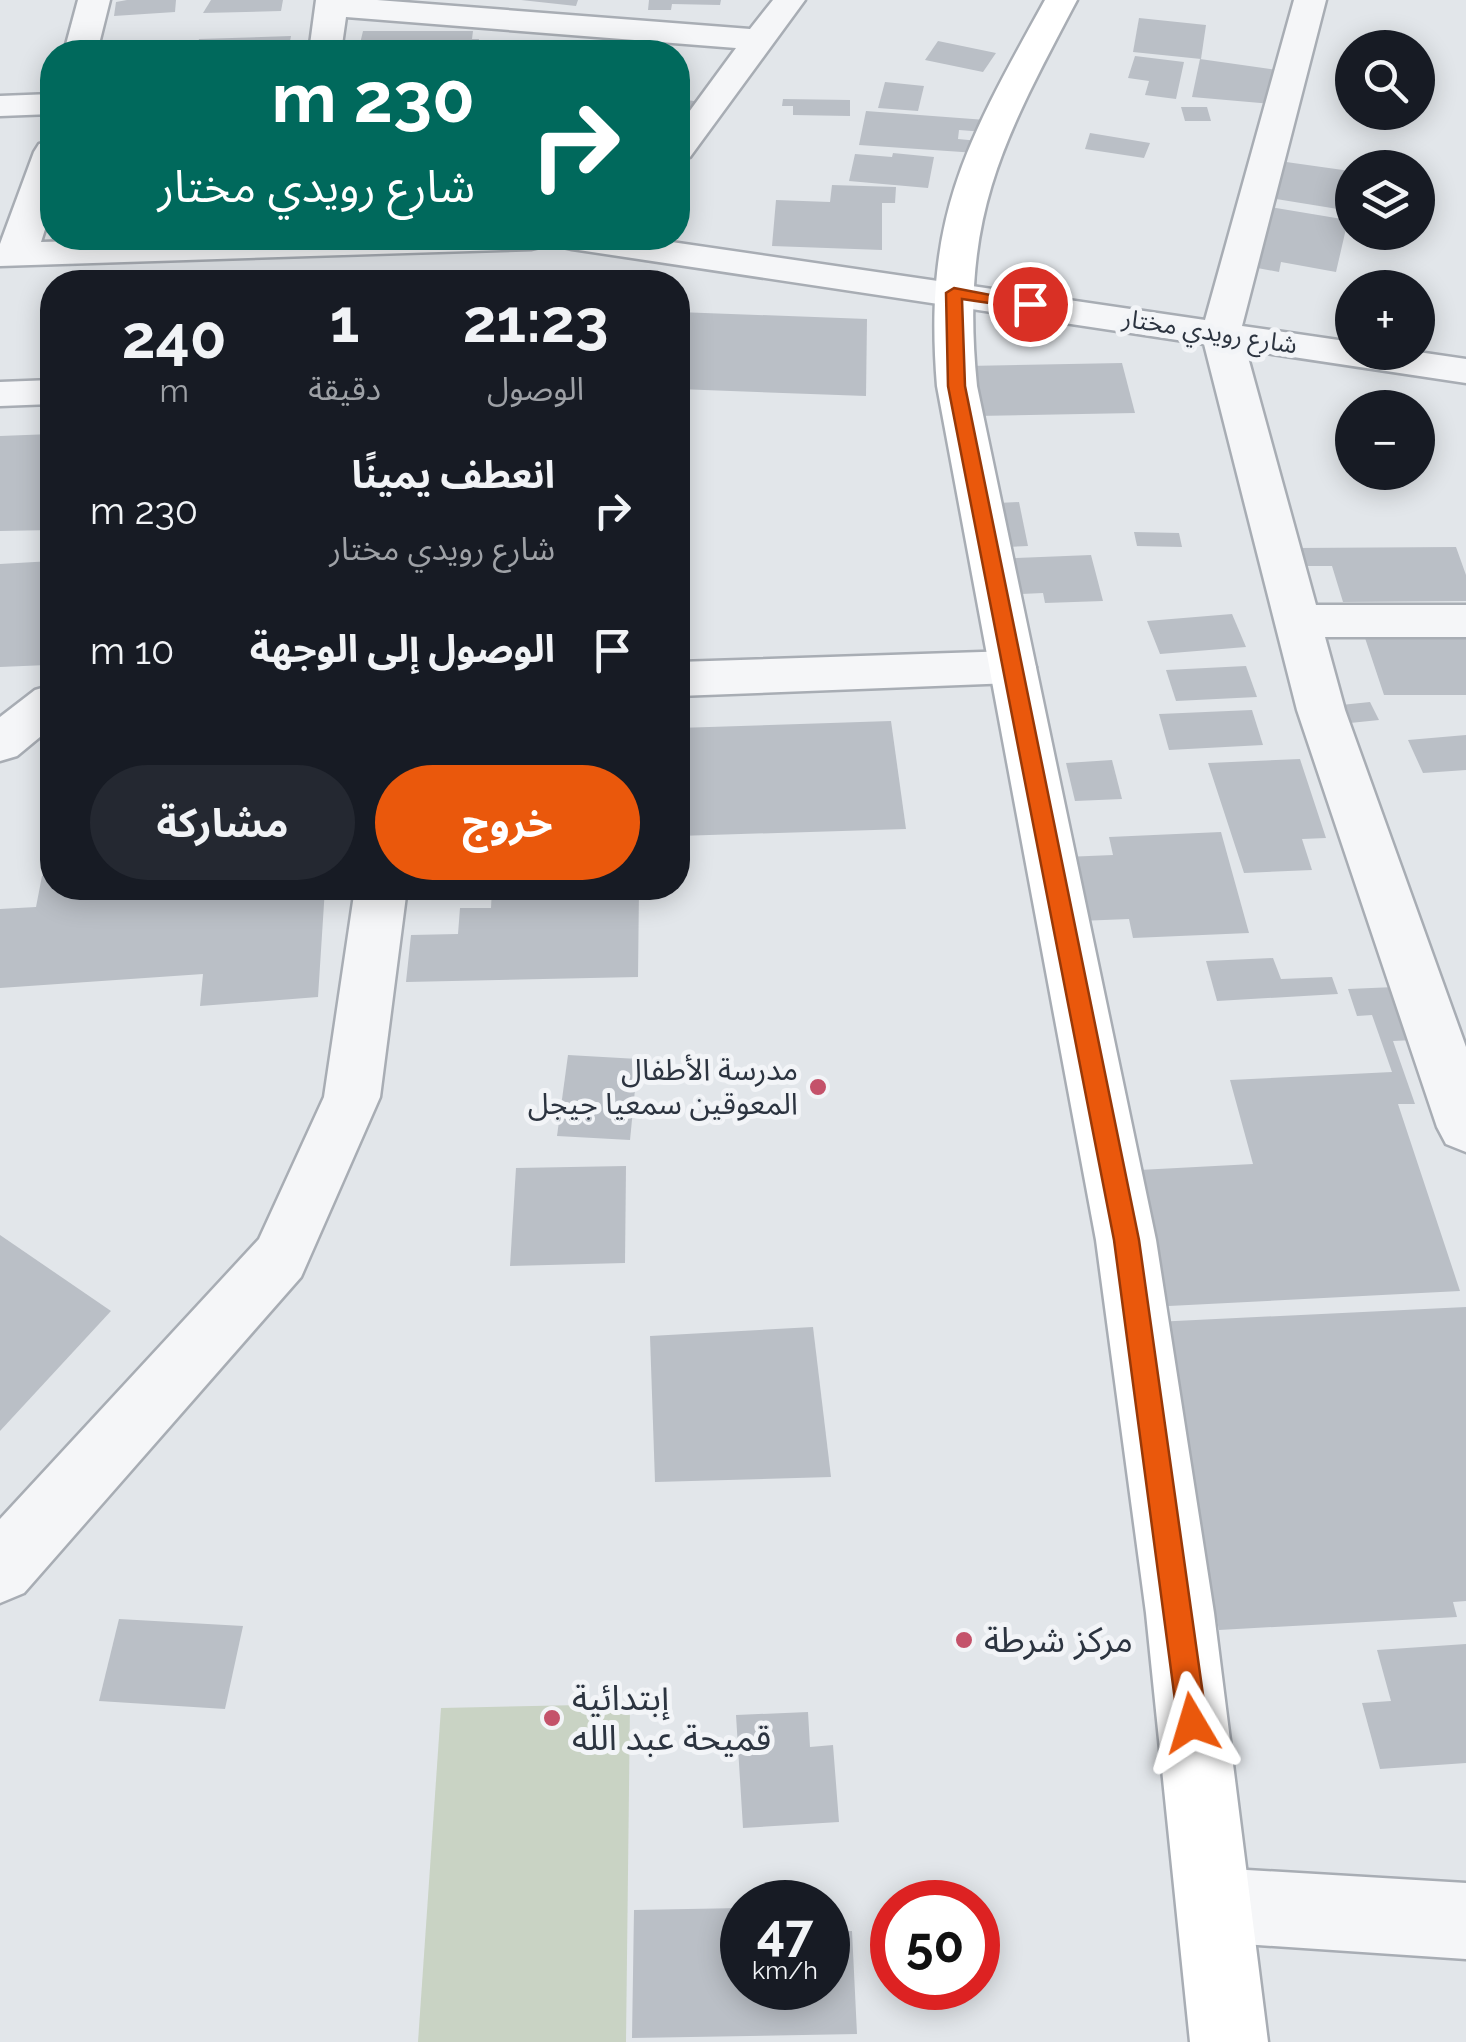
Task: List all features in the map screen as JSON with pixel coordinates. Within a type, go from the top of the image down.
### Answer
[{"type":"main road","points":[[1061,0],[1015,87],[981,165],[960,228],[954,293],[957,386],[1126,1240],[1180,1614],[1229,2042]]},
{"type":"street","points":[[84,40],[94,0]]},
{"type":"street","points":[[690,134],[789,0]]},
{"type":"street","points":[[1310,0],[1221,332],[1321,710],[1466,1127]]},
{"type":"street","points":[[326,40],[331,3],[759,40]]},
{"type":"street","points":[[0,106],[40,104]]},
{"type":"street","points":[[40,181],[9,255],[122,250]]},
{"type":"street","name":"شارع رويدي مختار","points":[[677,250],[1466,370]]},
{"type":"street","points":[[0,394],[40,392]]},
{"type":"street","points":[[1298,622],[1466,621]]},
{"type":"street","points":[[690,679],[1012,668]]},
{"type":"street","points":[[0,743],[40,711]]},
{"type":"street","points":[[0,1568],[280,1258],[352,1096],[379,900]]},
{"type":"street","points":[[1214,1905],[1466,1921]]},
{"type":"green space","points":[[630,1704],[626,2042],[418,2042],[441,1708]]},
{"type":"building","points":[[176,0],[175,12],[114,16],[116,2]]},
{"type":"building","points":[[211,0],[283,0],[281,11],[203,13]]},
{"type":"building","points":[[521,0],[578,0],[576,6]]},
{"type":"building","points":[[649,0],[721,0],[720,5],[672,4],[671,10],[648,10]]},
{"type":"building","points":[[1139,18],[1206,25],[1201,59],[1133,52]]},
{"type":"building","points":[[363,31],[473,31],[472,39],[479,39],[479,40],[361,40]]},
{"type":"building","points":[[291,36],[290,40],[199,39]]},
{"type":"building","points":[[938,41],[996,53],[983,72],[925,60]]},
{"type":"building","points":[[1135,56],[1184,62],[1176,99],[1145,95],[1149,81],[1128,78]]},
{"type":"building","points":[[1200,59],[1277,70],[1273,104],[1192,97]]},
{"type":"building","points":[[885,82],[924,86],[918,111],[878,108]]},
{"type":"building","points":[[783,99],[850,100],[850,116],[793,115],[793,106],[782,106]]},
{"type":"building","points":[[690,100],[710,103],[690,144]]},
{"type":"building","points":[[1181,107],[1207,107],[1211,121],[1185,121]]},
{"type":"building","points":[[866,111],[986,120],[985,132],[959,130],[958,139],[979,141],[977,153],[859,145]]},
{"type":"building","points":[[1090,133],[1150,143],[1144,158],[1085,149]]},
{"type":"building","points":[[893,153],[934,157],[928,188],[849,181],[855,154],[892,157]]},
{"type":"building","points":[[1272,160],[1335,169],[1335,209],[1264,197]]},
{"type":"building","points":[[832,185],[896,187],[895,203],[882,203],[882,250],[772,246],[776,200],[830,202]]},
{"type":"building","points":[[1264,206],[1335,218],[1335,250],[1341,250],[1335,272],[1281,262],[1279,272],[1252,267]]},
{"type":"building","points":[[690,312],[867,319],[866,396],[690,389]]},
{"type":"building","points":[[1122,363],[1135,413],[976,416],[967,366]]},
{"type":"building","points":[[40,434],[40,530],[0,531],[0,436]]},
{"type":"building","points":[[1019,502],[1028,546],[1006,547],[997,503]]},
{"type":"building","points":[[1134,532],[1179,533],[1182,547],[1137,546]]},
{"type":"building","points":[[1456,547],[1466,575],[1466,601],[1343,602],[1332,566],[1301,566],[1296,548]]},
{"type":"building","points":[[1091,555],[1103,601],[1045,603],[1043,593],[999,595],[991,559]]},
{"type":"building","points":[[40,562],[40,665],[0,667],[0,564]]},
{"type":"building","points":[[1232,614],[1246,647],[1160,654],[1147,621]]},
{"type":"building","points":[[1466,637],[1466,695],[1384,695],[1365,638]]},
{"type":"building","points":[[1246,666],[1257,697],[1176,701],[1166,670]]},
{"type":"building","points":[[1370,702],[1379,720],[1350,723],[1341,705]]},
{"type":"building","points":[[1252,710],[1263,745],[1169,750],[1159,714]]},
{"type":"building","points":[[891,721],[906,829],[690,836],[690,728]]},
{"type":"building","points":[[1466,735],[1466,770],[1423,773],[1408,740]]},
{"type":"building","points":[[1300,759],[1326,838],[1302,839],[1312,870],[1244,873],[1208,763]]},
{"type":"building","points":[[1112,760],[1122,799],[1075,801],[1066,763]]},
{"type":"building","points":[[1221,832],[1249,933],[1133,938],[1129,919],[1079,921],[1065,857],[1113,855],[1109,837]]},
{"type":"building","points":[[40,886],[40,900],[324,900],[318,997],[200,1006],[203,974],[0,988],[0,909],[36,907]]},
{"type":"building","points":[[491,900],[639,900],[638,977],[406,982],[411,935],[458,934],[460,908],[491,908]]},
{"type":"building","points":[[1273,958],[1281,979],[1332,977],[1338,994],[1217,1001],[1206,961]]},
{"type":"building","points":[[1395,987],[1414,1040],[1393,1041],[1415,1104],[1398,1104],[1460,1291],[1149,1307],[1120,1171],[1253,1164],[1230,1080],[1392,1072],[1372,1015],[1357,1016],[1348,989]]},
{"type":"building","points":[[568,1055],[638,1059],[630,1140],[557,1136]]},
{"type":"building","points":[[626,1166],[625,1263],[510,1266],[516,1168]]},
{"type":"building","points":[[0,1235],[111,1311],[0,1431]]},
{"type":"building","points":[[1466,1307],[1466,1601],[1453,1602],[1457,1617],[1219,1630],[1155,1322]]},
{"type":"building","points":[[813,1327],[831,1477],[655,1482],[650,1336]]},
{"type":"building","points":[[119,1619],[243,1626],[225,1709],[99,1701]]},
{"type":"building","points":[[1466,1644],[1466,1763],[1380,1769],[1362,1703],[1391,1701],[1377,1650]]},
{"type":"building","points":[[808,1712],[810,1747],[833,1745],[839,1822],[743,1828],[736,1715]]},
{"type":"building","points":[[720,1908],[720,2010],[850,2010],[852,1931],[857,2034],[632,2038],[634,1910]]},
{"type":"place","name":"مدرسة الأطفال المعوقين سمعيا جيجل","points":[[818,1087]]},
{"type":"place","name":"مركز شرطة","points":[[964,1640]]},
{"type":"place","name":"إبتدائية قميحة عبد الله","points":[[552,1718]]},
{"type":"route","points":[[1030,304],[954,293],[957,386],[1126,1240],[1192,1723]]}]
